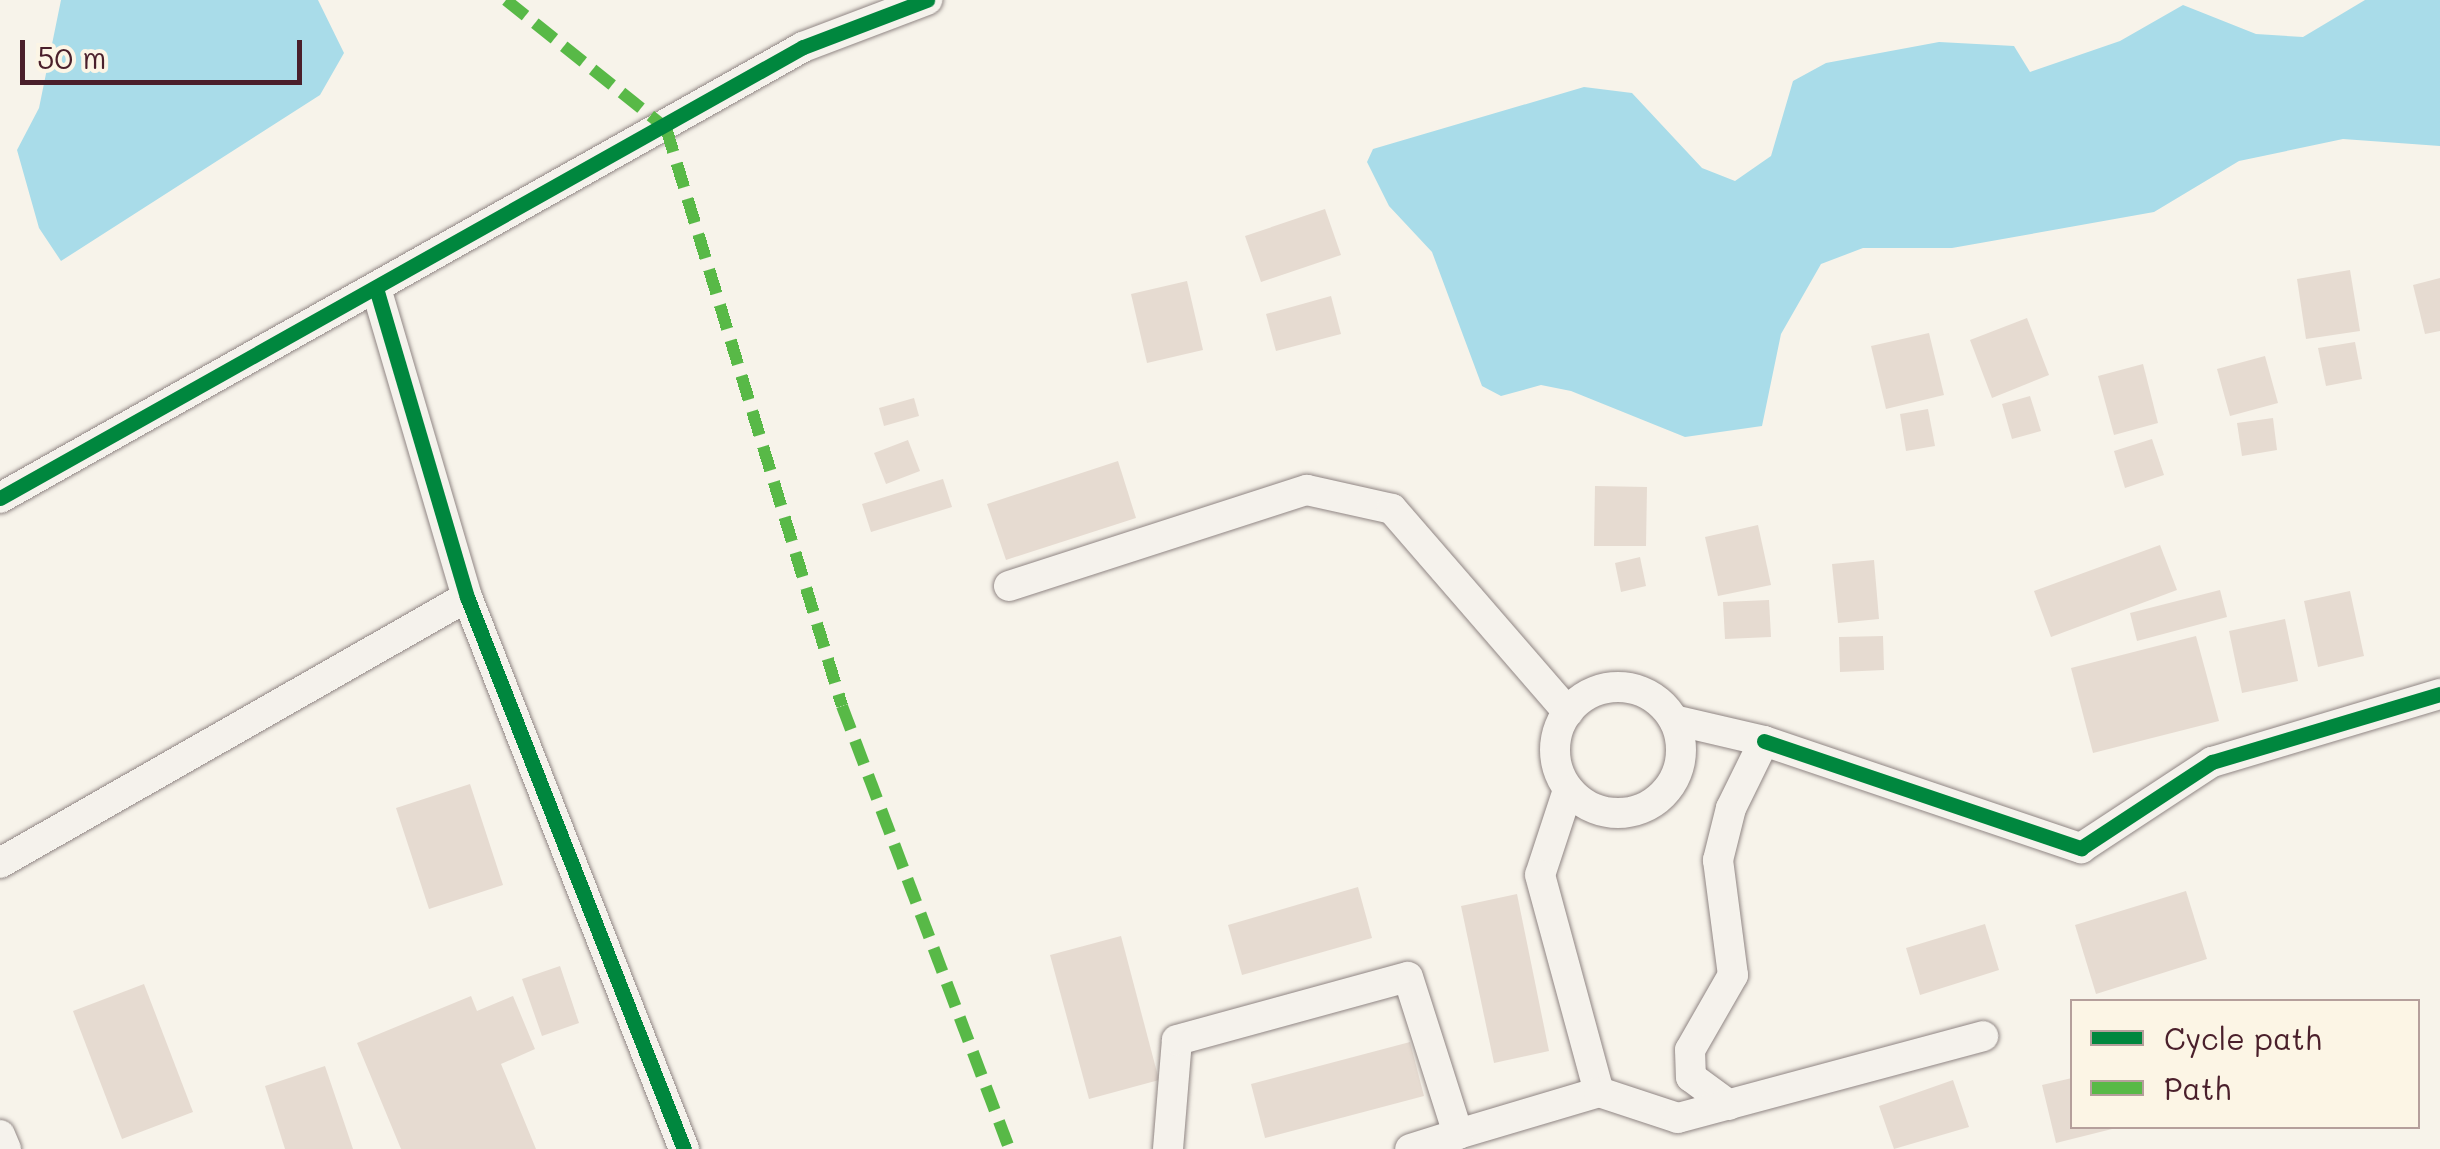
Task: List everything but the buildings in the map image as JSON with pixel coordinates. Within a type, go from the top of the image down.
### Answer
[{"type":"street","points":[[0,498],[803,47],[928,0]]},
{"type":"street","points":[[376,288],[467,596],[684,1149]]},
{"type":"street","points":[[1009,586],[1307,490],[1392,510],[1568,712]]},
{"type":"street","points":[[0,863],[467,596]]},
{"type":"street","points":[[1599,1092],[1540,875],[1568,790],[1554,750],[1568,712],[1583,698],[1623,687],[1674,720],[1764,741],[2080,848],[2212,762],[2440,694]]},
{"type":"street","points":[[1568,790],[1603,812],[1644,808],[1680,760],[1674,720]]},
{"type":"street","points":[[1729,1105],[1691,1078],[1690,1050],[1733,975],[1718,860],[1764,741]]},
{"type":"street","points":[[1168,1149],[1177,1040],[1408,978],[1458,1134]]},
{"type":"street","points":[[1410,1149],[1599,1092],[1678,1118],[1984,1036]]},
{"type":"street","points":[[0,1135],[6,1149]]},
{"type":"water","points":[[61,0],[318,0],[344,53],[320,95],[61,261],[39,228],[17,150],[39,108]]},
{"type":"water","points":[[2365,0],[2440,0],[2440,146],[2343,139],[2239,161],[2154,212],[1952,248],[1863,248],[1821,264],[1781,334],[1762,426],[1685,437],[1571,391],[1541,385],[1501,396],[1482,386],[1432,252],[1389,206],[1367,162],[1373,149],[1584,87],[1632,93],[1702,168],[1735,181],[1771,156],[1793,81],[1826,63],[1939,42],[2014,46],[2030,72],[2120,41],[2183,5],[2256,34],[2303,37]]},
{"type":"marked path","points":[[506,0],[666,128],[842,706],[1009,1149]]},
{"type":"cycle path","points":[[0,498],[803,47],[927,0]]},
{"type":"cycle path","points":[[376,288],[467,597],[684,1149]]},
{"type":"cycle path","points":[[1764,741],[2081,848],[2212,762],[2440,694]]}]
